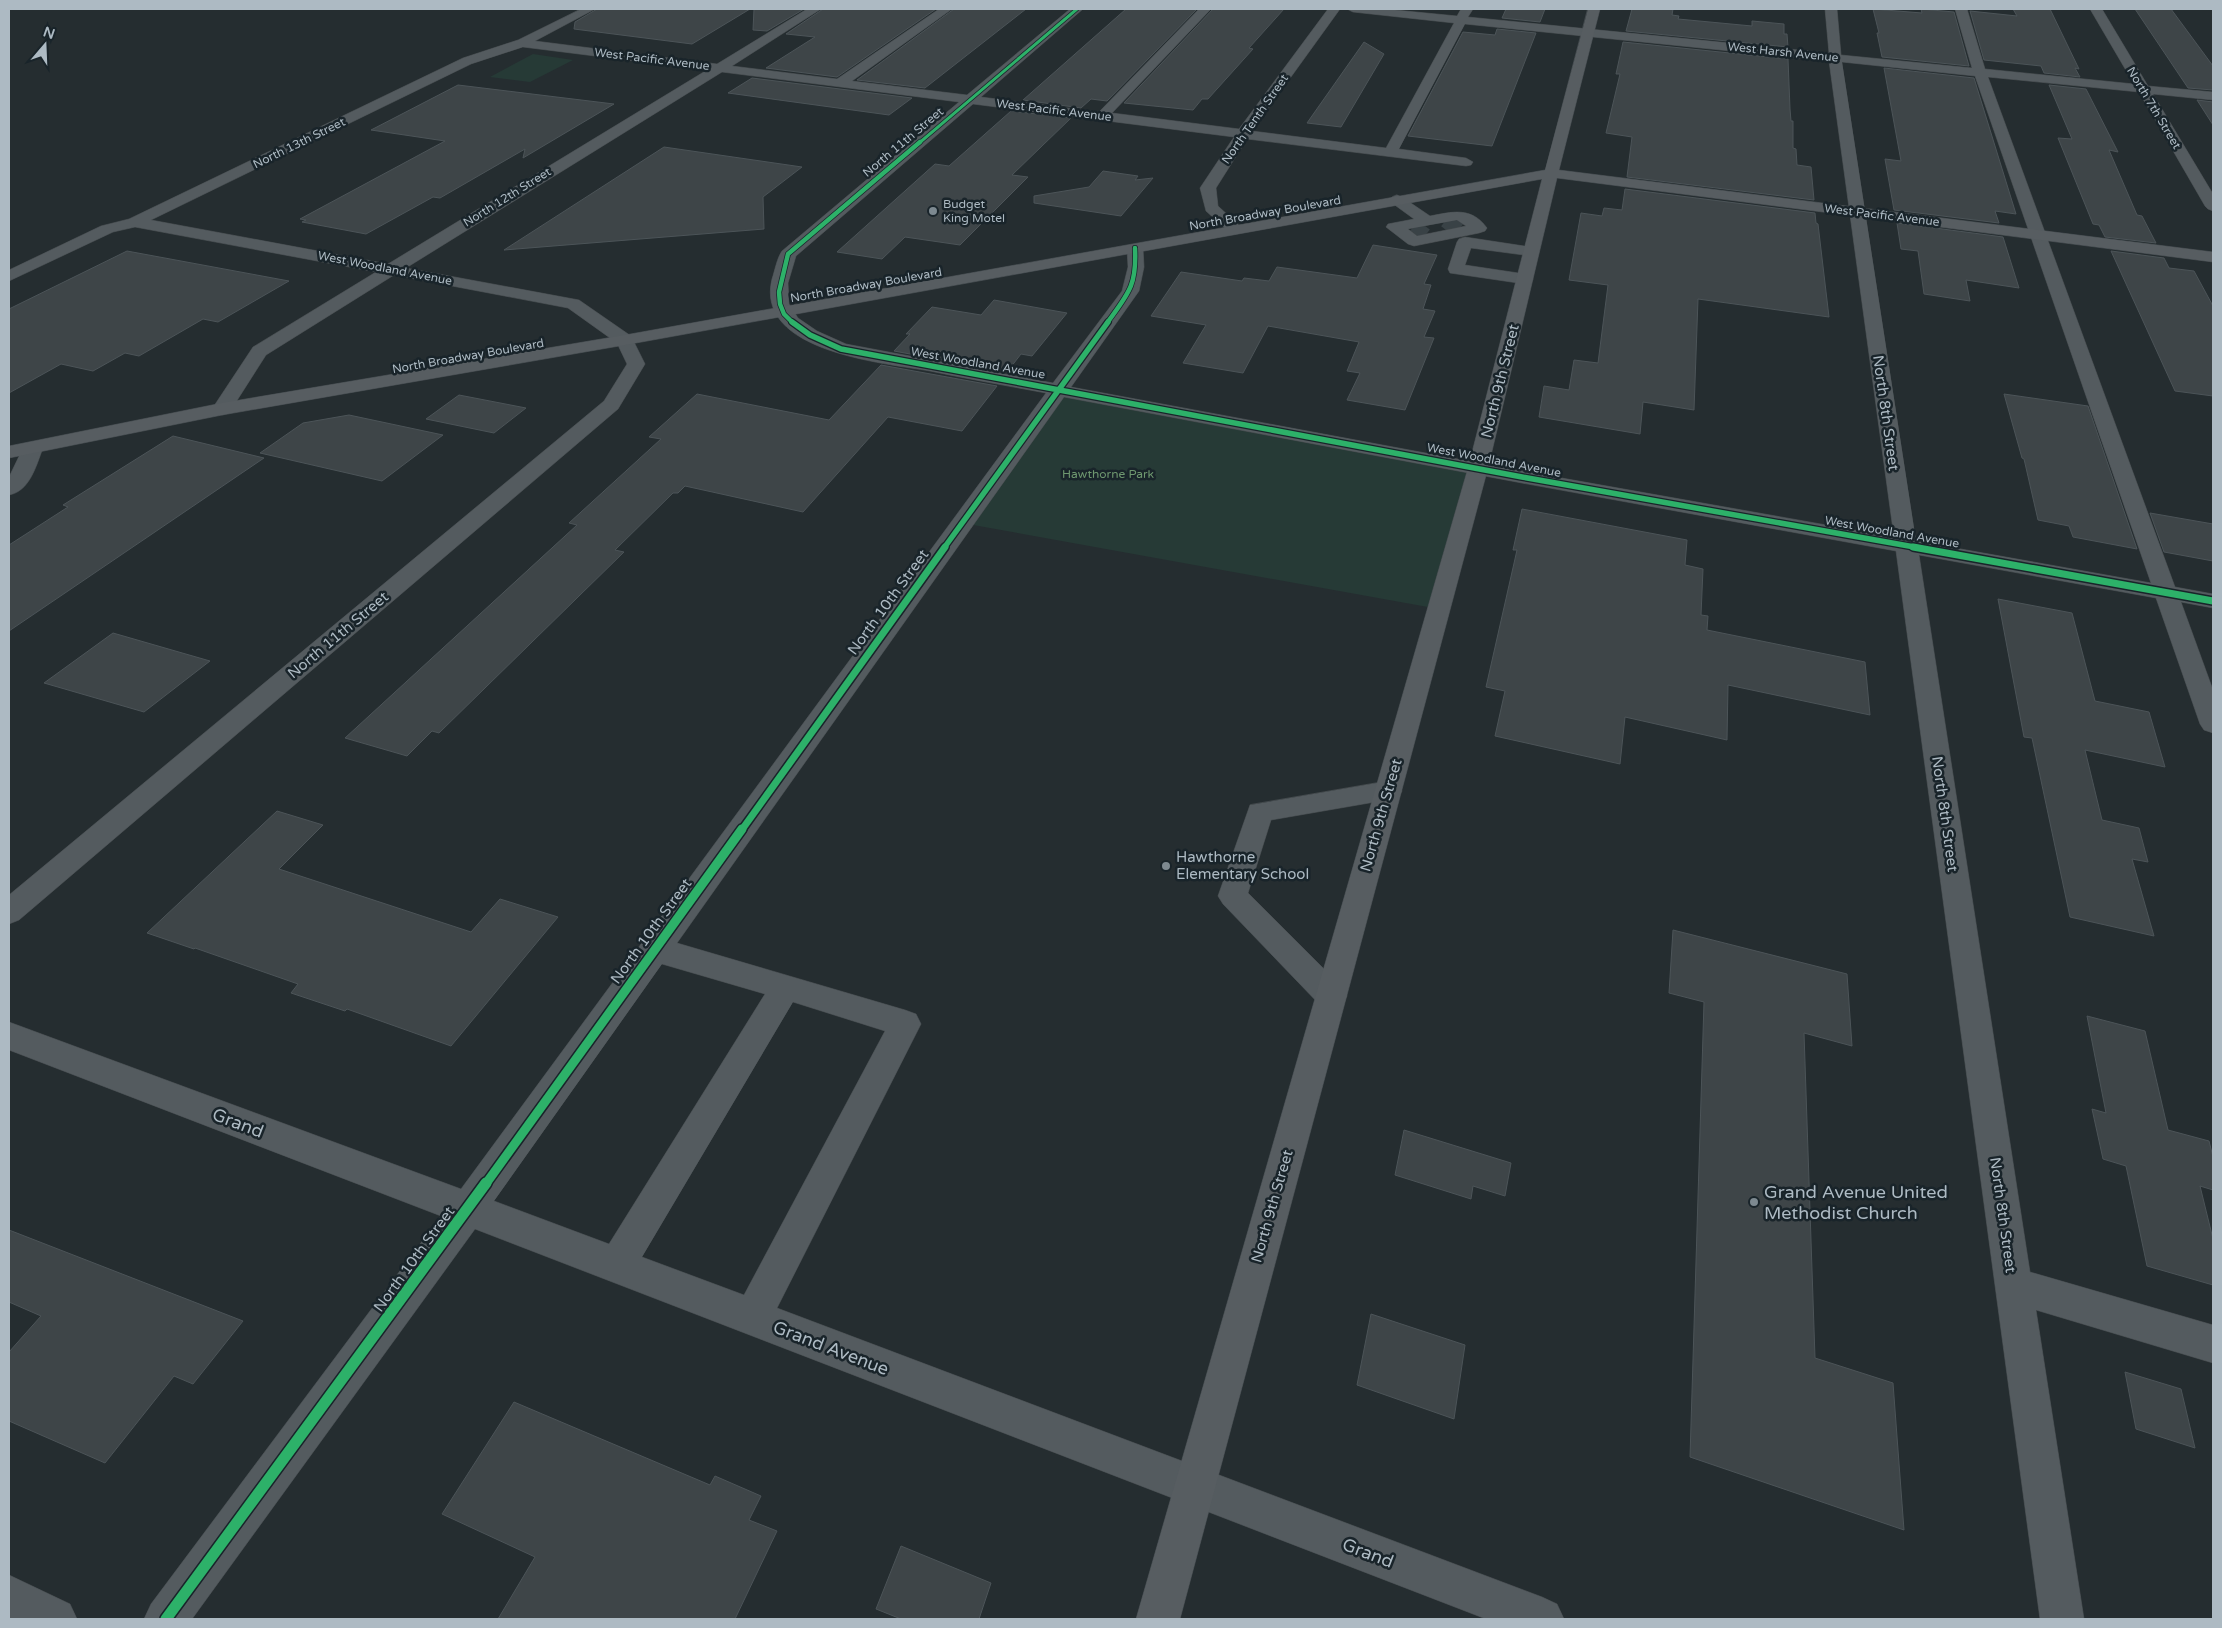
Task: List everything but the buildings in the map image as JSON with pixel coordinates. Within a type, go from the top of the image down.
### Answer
[{"type":"main road","name":"North 9th Street","points":[[1158,1619],[1478,468],[1531,251],[1594,9]]},
{"type":"main road","name":"North Broadway Boulevard","points":[[9,452],[222,409],[625,340],[1551,173]]},
{"type":"main road","name":"West Pacific Avenue","points":[[1551,173],[2213,257]]},
{"type":"street","name":"North 13th Street","points":[[9,276],[107,230],[135,222],[467,61],[522,43],[589,9]]},
{"type":"street","name":"North 12th Street","points":[[222,409],[259,351],[391,268],[815,9]]},
{"type":"street","points":[[840,83],[946,9]]},
{"type":"street","name":"North 11th Street","points":[[783,311],[778,293],[788,254],[1078,9]]},
{"type":"street","points":[[1102,116],[1205,9]]},
{"type":"street","name":"North Tenth Street","points":[[1235,229],[1211,208],[1208,188],[1243,134],[1334,9]]},
{"type":"street","name":"West Harsh Avenue","points":[[1353,9],[1464,14],[1587,32],[2213,96]]},
{"type":"street","name":"North 8th Street","points":[[1831,9],[1835,57],[1857,212],[2062,1619]]},
{"type":"street","points":[[1961,9],[1980,72],[2037,235],[2213,724]]},
{"type":"street","name":"North 7th Street","points":[[2096,9],[2213,206]]},
{"type":"street","points":[[1390,153],[1464,14]]},
{"type":"street","name":"West Pacific Avenue","points":[[522,43],[1466,162]]},
{"type":"street","points":[[1397,200],[1421,229],[1454,230],[1531,251]]},
{"type":"street","name":"West Woodland Avenue","points":[[135,222],[391,268],[573,304],[625,340]]},
{"type":"street","points":[[1454,230],[1456,269],[1525,279]]},
{"type":"street","name":"North 10th Street","points":[[166,1619],[467,1210],[1130,291],[1136,267],[1135,248]]},
{"type":"street","name":"West Woodland Avenue","points":[[783,311],[794,326],[841,349],[1478,468],[2213,601]]},
{"type":"street","name":"North 11th Street","points":[[9,912],[611,405],[636,364],[625,340]]},
{"type":"street","points":[[9,489],[21,477],[34,448]]},
{"type":"street","points":[[1331,996],[1233,896],[1260,812],[1388,791]]},
{"type":"street","points":[[655,949],[905,1024],[752,1318]]},
{"type":"street","points":[[617,1265],[786,987]]},
{"type":"street","name":"Grand","points":[[9,1036],[467,1210]]},
{"type":"street","name":"Grand Avenue","points":[[467,1210],[617,1265],[1194,1486]]},
{"type":"street","points":[[2013,1285],[2213,1344]]},
{"type":"street","name":"Grand","points":[[1194,1486],[1542,1619]]},
{"type":"street","points":[[9,1596],[55,1619]]},
{"type":"green space","points":[[533,54],[573,60],[530,82],[490,77]]},
{"type":"green space","name":"Hawthorne Park","points":[[1058,389],[1478,468],[1439,609],[962,523]]},
{"type":"tunnel","points":[[1446,220],[1459,230]]},
{"type":"tunnel","points":[[1413,227],[1425,236]]},
{"type":"cycle path","points":[[1077,9],[788,254],[779,292],[780,304],[784,314],[791,322],[810,335],[841,349],[1522,477],[2213,601]]},
{"type":"cycle path","points":[[166,1619],[467,1210],[1130,291],[1136,267],[1135,248]]},
{"type":"place","name":"Budget King Motel","points":[[933,211]]},
{"type":"place","name":"Hawthorne Elementary School","points":[[1166,866]]},
{"type":"place","name":"Grand Avenue United Methodist Church","points":[[1754,1202]]}]
